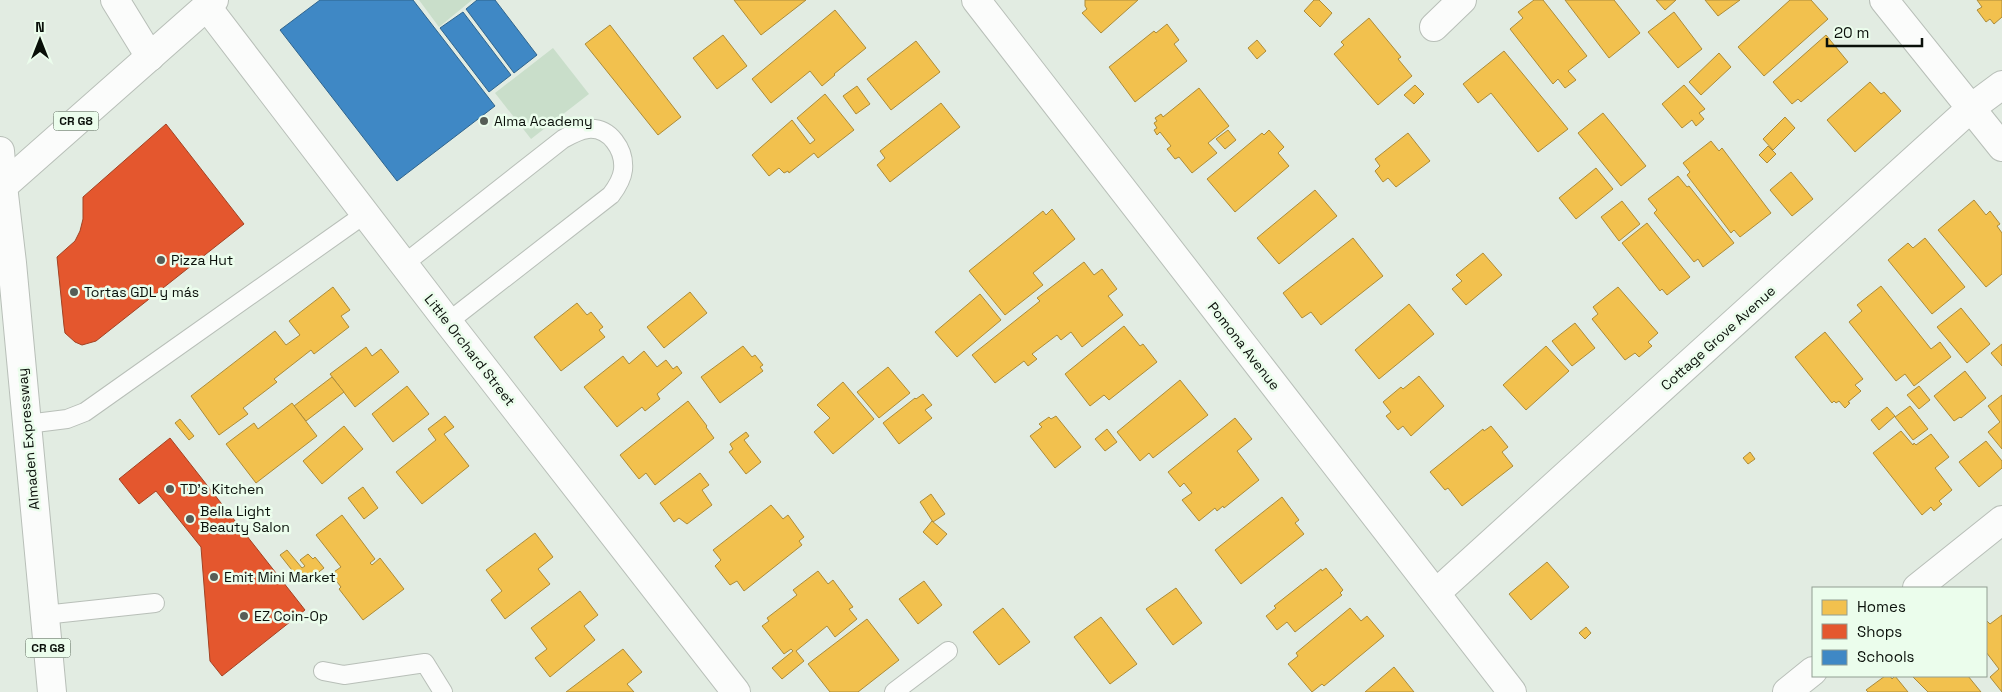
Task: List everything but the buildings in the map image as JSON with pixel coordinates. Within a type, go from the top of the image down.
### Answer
[{"type":"street","points":[[115,0],[150,57]]},
{"type":"street","name":"Pomona Avenue","points":[[976,0],[1512,692]]},
{"type":"street","points":[[1434,27],[1462,0]]},
{"type":"street","points":[[1884,0],[2002,147]]},
{"type":"street","name":"CR G8","points":[[2,188],[211,3]]},
{"type":"street","name":"Little Orchard Street","points":[[211,3],[365,214],[736,692]]},
{"type":"street","name":"Cottage Grove Avenue","points":[[1436,593],[1971,108],[2002,85]]},
{"type":"street","name":"Almaden Expressway","points":[[0,151],[2,188],[27,424],[52,692]]},
{"type":"street","points":[[1918,587],[2002,520]]},
{"type":"street","points":[[1787,692],[1812,672]]},
{"type":"lane","points":[[404,264],[563,139],[587,129],[600,130],[610,135],[617,145],[623,160],[623,170],[617,187],[611,194],[448,322]]},
{"type":"lane","points":[[27,424],[66,419],[85,412],[365,214]]},
{"type":"lane","points":[[44,615],[155,603]]},
{"type":"lane","points":[[894,692],[948,651]]},
{"type":"lane","points":[[323,671],[344,675],[425,663],[443,692]]},
{"type":"green space","points":[[419,0],[472,0],[439,27]]},
{"type":"green space","points":[[553,48],[589,94],[531,139],[495,93]]},
{"type":"place","name":"Alma Academy","points":[[484,121]]},
{"type":"place","name":"Pizza Hut","points":[[161,260]]},
{"type":"place","name":"Tortas GDL y más","points":[[74,292]]},
{"type":"place","name":"TD’s Kitchen","points":[[170,489]]},
{"type":"place","name":"Bella Light Beauty Salon","points":[[190,519]]},
{"type":"place","name":"Emit Mini Market","points":[[214,577]]},
{"type":"place","name":"EZ Coin-Op","points":[[244,616]]}]
